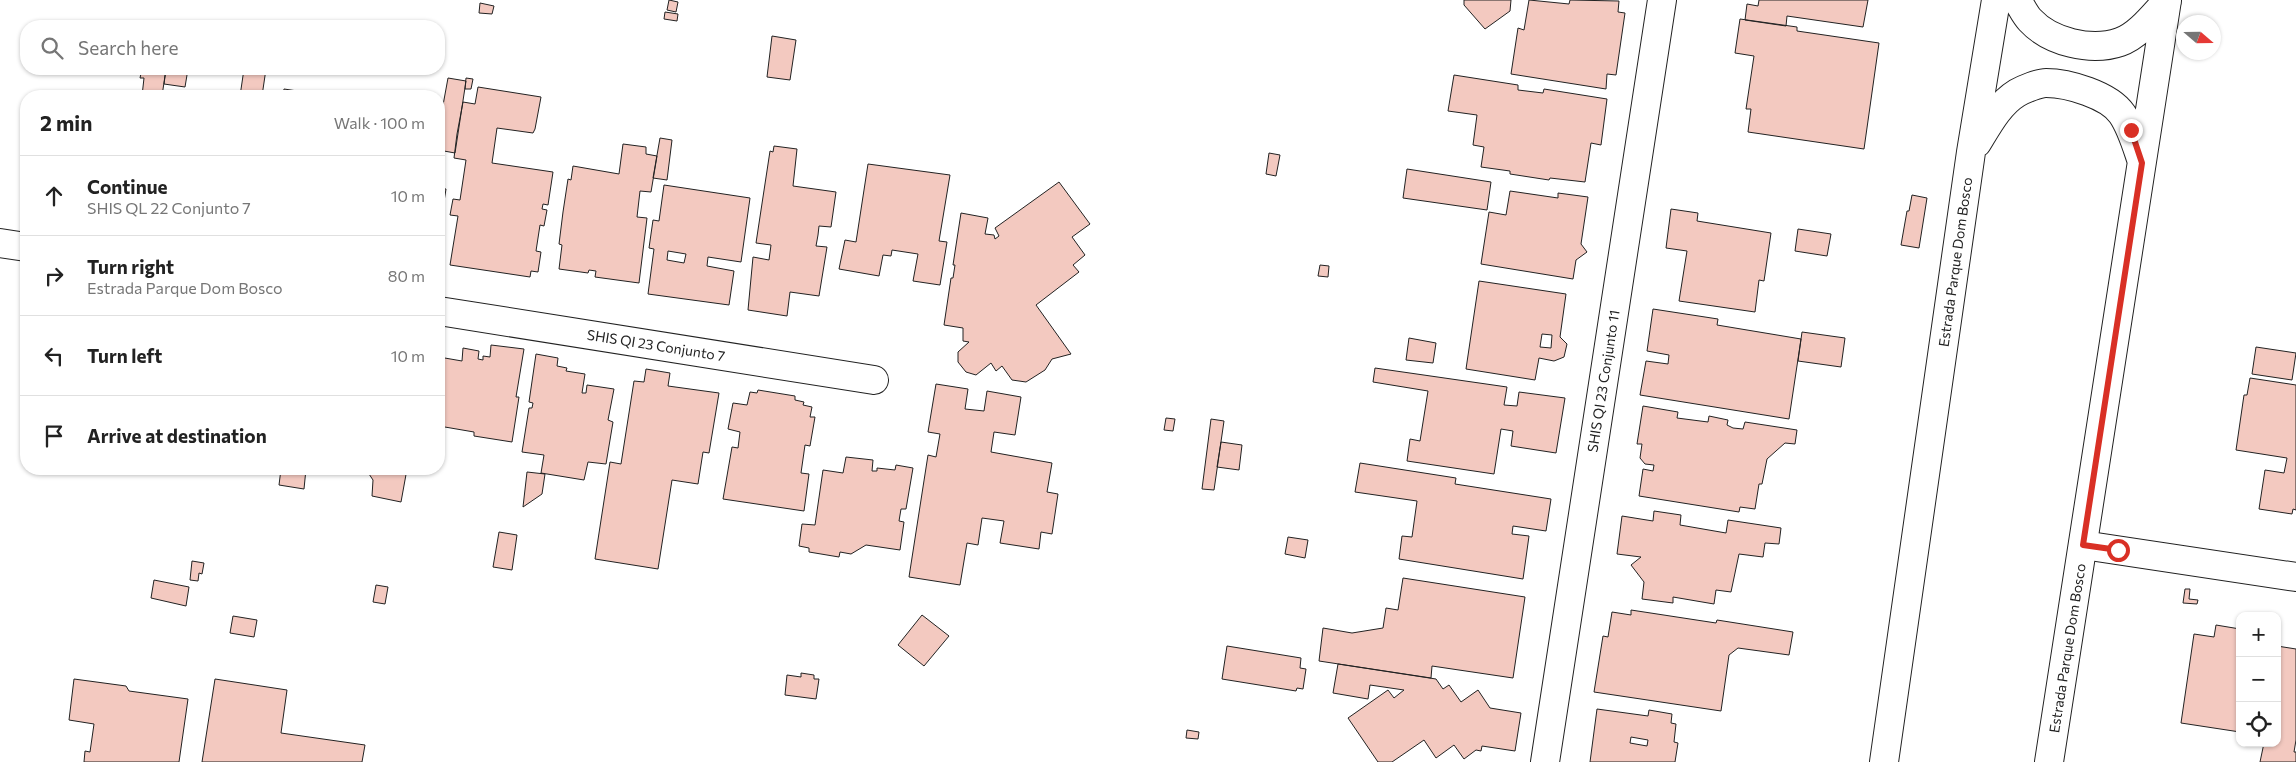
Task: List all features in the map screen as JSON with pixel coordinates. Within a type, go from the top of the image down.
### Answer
[{"type":"main road","name":"SHIS QI 23 Conjunto 11","points":[[1545,762],[1662,0]]},
{"type":"main road","name":"Estrada Parque Dom Bosco","points":[[1884,762],[1971,152],[1996,0]]},
{"type":"main road","points":[[2017,0],[2030,20],[2054,37],[2088,46],[2120,42],[2133,34],[2167,1]]},
{"type":"main road","name":"Estrada Parque Dom Bosco","points":[[2049,762],[2167,1]]},
{"type":"main road","points":[[1971,152],[1997,111],[2017,93],[2045,83],[2084,90],[2105,99],[2121,112],[2131,130],[2142,163]]},
{"type":"main road","points":[[0,243],[20,246]]},
{"type":"main road","name":"SHIS QI 23 Conjunto 7","points":[[445,312],[874,380]]},
{"type":"main road","points":[[2083,545],[2296,577]]},
{"type":"building","points":[[669,0],[678,2],[676,12],[667,10]]},
{"type":"building","points":[[1464,0],[1511,0],[1510,11],[1485,29],[1464,5]]},
{"type":"building","points":[[1529,0],[1569,4],[1570,0],[1619,1],[1618,12],[1625,13],[1616,75],[1607,74],[1606,89],[1511,74],[1518,28],[1524,30]]},
{"type":"building","points":[[1759,0],[1868,0],[1863,27],[1787,16],[1786,26],[1745,20],[1747,4],[1758,6]]},
{"type":"building","points":[[480,3],[494,6],[492,14],[479,13]]},
{"type":"building","points":[[665,12],[678,14],[677,21],[664,19]]},
{"type":"building","points":[[1740,19],[1797,27],[1797,31],[1879,43],[1864,149],[1748,132],[1751,109],[1746,109],[1754,56],[1735,53]]},
{"type":"building","points":[[772,36],[796,40],[790,80],[767,77]]},
{"type":"building","points":[[141,75],[165,75],[163,90],[143,90],[144,78],[140,78]]},
{"type":"building","points":[[165,75],[187,75],[185,87],[164,84]]},
{"type":"building","points":[[243,75],[265,75],[263,90],[241,90]]},
{"type":"building","points":[[1454,75],[1518,85],[1518,90],[1543,93],[1544,89],[1607,99],[1601,145],[1591,143],[1585,182],[1550,178],[1549,180],[1510,174],[1510,171],[1481,167],[1484,147],[1473,145],[1477,115],[1448,111]]},
{"type":"building","points":[[448,78],[466,81],[455,153],[445,151],[445,94]]},
{"type":"building","points":[[466,78],[473,79],[471,89],[465,89]]},
{"type":"building","points":[[478,87],[541,97],[533,133],[497,128],[492,163],[553,172],[548,205],[543,204],[542,209],[547,210],[544,226],[540,225],[536,251],[541,252],[538,272],[531,271],[530,277],[450,265],[458,216],[450,215],[453,199],[460,200],[466,160],[454,158],[457,134],[463,102],[475,104]]},
{"type":"building","points":[[660,138],[672,140],[667,180],[653,178]]},
{"type":"building","points":[[623,144],[646,147],[646,154],[657,156],[651,192],[640,191],[637,217],[647,218],[639,283],[595,277],[596,271],[589,270],[588,273],[559,269],[562,245],[559,244],[563,212],[568,179],[571,180],[573,166],[619,174]]},
{"type":"building","points":[[774,146],[797,149],[793,186],[836,192],[831,227],[819,226],[816,246],[827,247],[819,296],[790,292],[787,316],[748,310],[753,257],[769,260],[771,245],[756,243],[770,151],[773,152]]},
{"type":"building","points":[[1269,153],[1280,155],[1276,176],[1266,174]]},
{"type":"building","points":[[868,164],[950,175],[939,241],[947,242],[940,285],[913,281],[918,254],[892,250],[891,256],[883,255],[879,276],[839,269],[845,240],[856,242]]},
{"type":"building","points":[[1407,169],[1491,182],[1487,210],[1403,198]]},
{"type":"building","points":[[1059,182],[1090,224],[1072,237],[1085,255],[1073,265],[1079,272],[1036,305],[1071,354],[1052,359],[1045,370],[1026,382],[1012,380],[1002,366],[996,371],[991,363],[976,375],[966,372],[958,362],[958,352],[969,342],[963,341],[963,328],[944,325],[951,278],[953,278],[955,265],[953,265],[961,213],[988,218],[985,234],[994,235],[995,239],[999,236],[995,228]]},
{"type":"building","points":[[664,185],[750,198],[741,262],[708,257],[707,266],[734,271],[729,305],[648,294],[654,249],[649,248],[653,220],[659,221]],"holes":[[[668,251],[686,254],[684,263],[667,260]]]},
{"type":"building","points":[[1510,191],[1558,198],[1558,193],[1588,197],[1581,244],[1587,252],[1576,260],[1573,279],[1481,264],[1489,212],[1506,215]]},
{"type":"building","points":[[1912,195],[1927,198],[1919,248],[1901,245]]},
{"type":"building","points":[[1671,209],[1698,213],[1697,221],[1771,233],[1764,281],[1759,280],[1755,312],[1679,301],[1687,251],[1666,248]]},
{"type":"building","points":[[1798,229],[1831,234],[1827,256],[1795,251]]},
{"type":"building","points":[[1320,265],[1329,266],[1328,277],[1318,276]]},
{"type":"building","points":[[1479,281],[1566,294],[1560,337],[1567,344],[1564,357],[1554,361],[1539,358],[1535,380],[1466,369]],"holes":[[[1542,334],[1552,335],[1551,348],[1540,347]]]},
{"type":"building","points":[[1653,309],[1718,319],[1717,325],[1801,339],[1789,419],[1640,395],[1646,361],[1668,364],[1669,355],[1647,351]]},
{"type":"building","points":[[1802,332],[1845,338],[1841,367],[1798,361]]},
{"type":"building","points":[[1409,338],[1436,343],[1433,363],[1406,360]]},
{"type":"building","points":[[491,345],[524,349],[516,397],[519,397],[512,442],[474,436],[474,432],[445,427],[445,358],[462,361],[463,348],[479,351],[478,359],[483,360],[483,356],[490,357]]},
{"type":"building","points":[[2256,347],[2296,353],[2292,380],[2252,374]]},
{"type":"building","points":[[536,354],[558,358],[557,366],[567,368],[566,371],[585,374],[582,393],[586,393],[587,385],[614,389],[608,420],[613,422],[606,464],[588,462],[584,480],[541,473],[544,455],[522,452],[529,408],[532,408],[533,403],[529,402]]},
{"type":"building","points":[[1375,368],[1507,387],[1504,405],[1517,406],[1519,392],[1565,398],[1556,453],[1511,446],[1513,431],[1501,429],[1494,474],[1407,461],[1410,439],[1420,441],[1428,391],[1373,382]]},
{"type":"building","points":[[646,369],[670,373],[668,386],[719,393],[709,453],[703,452],[698,484],[672,480],[658,569],[595,559],[610,462],[621,464],[634,381],[644,382]]},
{"type":"building","points":[[2250,378],[2296,385],[2296,510],[2293,509],[2292,514],[2259,509],[2265,470],[2284,473],[2287,458],[2236,450],[2244,395],[2247,395]]},
{"type":"building","points":[[936,384],[968,389],[965,409],[984,411],[987,391],[1021,397],[1015,435],[994,432],[991,452],[1052,463],[1047,492],[1058,494],[1052,534],[1041,532],[1039,549],[1000,543],[1004,521],[982,518],[978,545],[967,543],[960,585],[909,577],[928,455],[936,457],[940,434],[928,432]]},
{"type":"building","points":[[758,390],[795,396],[795,400],[804,402],[803,405],[812,407],[810,417],[815,417],[810,446],[805,445],[801,473],[809,474],[804,511],[723,499],[732,447],[738,448],[740,432],[728,429],[733,403],[747,405],[750,392],[757,393]]},
{"type":"building","points":[[1643,406],[1678,412],[1677,418],[1708,422],[1709,416],[1728,420],[1727,425],[1733,428],[1743,429],[1745,422],[1797,430],[1795,444],[1785,443],[1767,459],[1762,484],[1759,484],[1755,509],[1740,507],[1739,512],[1639,496],[1643,469],[1653,471],[1654,465],[1645,464],[1640,458],[1642,444],[1637,444]]},
{"type":"building","points":[[1166,418],[1175,419],[1173,431],[1164,430]]},
{"type":"building","points":[[1211,419],[1224,421],[1214,490],[1202,489]]},
{"type":"building","points":[[1221,442],[1242,445],[1239,470],[1217,467]]},
{"type":"building","points":[[846,457],[873,460],[872,471],[877,471],[877,468],[895,470],[896,465],[913,468],[906,509],[901,509],[899,521],[904,522],[900,550],[866,545],[851,554],[840,552],[839,557],[809,552],[809,548],[799,546],[802,524],[815,525],[823,470],[843,473]]},
{"type":"building","points":[[1360,463],[1456,478],[1455,484],[1551,499],[1546,531],[1513,526],[1512,534],[1529,536],[1523,579],[1399,559],[1402,536],[1412,537],[1417,501],[1355,492]]},
{"type":"building","points":[[527,472],[545,474],[542,494],[523,507]]},
{"type":"building","points":[[280,475],[305,475],[304,489],[279,485]]},
{"type":"building","points":[[370,475],[406,475],[401,502],[372,496],[373,480]]},
{"type":"building","points":[[1654,511],[1681,515],[1680,525],[1726,533],[1728,520],[1781,528],[1779,544],[1765,543],[1763,557],[1739,554],[1731,592],[1716,590],[1714,604],[1673,597],[1673,603],[1642,599],[1644,582],[1631,565],[1641,557],[1617,554],[1622,516],[1653,521]]},
{"type":"building","points":[[499,532],[517,535],[512,570],[493,567]]},
{"type":"building","points":[[1288,537],[1308,540],[1305,558],[1285,554]]},
{"type":"building","points":[[192,561],[204,563],[202,574],[199,573],[198,581],[190,580]]},
{"type":"building","points":[[1403,578],[1525,597],[1513,678],[1432,666],[1431,678],[1319,661],[1323,628],[1352,633],[1383,628],[1386,608],[1398,610]]},
{"type":"building","points":[[154,580],[189,587],[186,606],[151,598]]},
{"type":"building","points":[[376,585],[388,587],[385,604],[373,602]]},
{"type":"building","points":[[2185,589],[2190,589],[2189,599],[2198,600],[2197,604],[2183,603]]},
{"type":"building","points":[[1631,610],[1716,623],[1717,620],[1793,632],[1789,655],[1738,648],[1729,655],[1721,711],[1594,692],[1603,636],[1608,637],[1612,612],[1631,615]]},
{"type":"building","points":[[922,615],[949,636],[924,666],[898,645]]},
{"type":"building","points":[[233,616],[257,620],[254,637],[230,633]]},
{"type":"building","points":[[2216,625],[2236,628],[2236,731],[2181,723],[2194,634],[2214,637]]},
{"type":"building","points":[[1227,646],[1301,658],[1300,668],[1306,669],[1303,689],[1297,688],[1296,691],[1222,679]]},
{"type":"building","points":[[2281,647],[2296,649],[2296,740],[2294,752],[2296,752],[2296,762],[2260,762],[2263,747],[2281,747]]},
{"type":"building","points":[[1338,664],[1436,679],[1443,689],[1449,685],[1461,702],[1478,690],[1490,708],[1521,713],[1515,751],[1482,746],[1481,751],[1476,750],[1464,759],[1454,745],[1436,758],[1424,740],[1392,762],[1378,762],[1348,718],[1388,690],[1394,698],[1404,690],[1370,685],[1368,699],[1333,693]]},
{"type":"building","points":[[801,673],[814,675],[814,679],[819,679],[816,699],[785,695],[787,675],[801,677]]},
{"type":"building","points":[[74,679],[126,686],[129,691],[188,699],[179,762],[84,762],[85,751],[90,752],[94,724],[69,720]]},
{"type":"building","points":[[215,679],[287,690],[281,733],[365,745],[362,762],[202,762]]},
{"type":"building","points":[[1597,709],[1648,716],[1649,710],[1672,714],[1671,723],[1676,724],[1674,742],[1678,743],[1675,762],[1590,762]],"holes":[[[1631,737],[1648,740],[1647,746],[1630,743]]]},
{"type":"building","points":[[1187,730],[1199,732],[1198,739],[1186,738]]},
{"type":"route","points":[[2118,550],[2083,545],[2142,163],[2131,130]]}]
